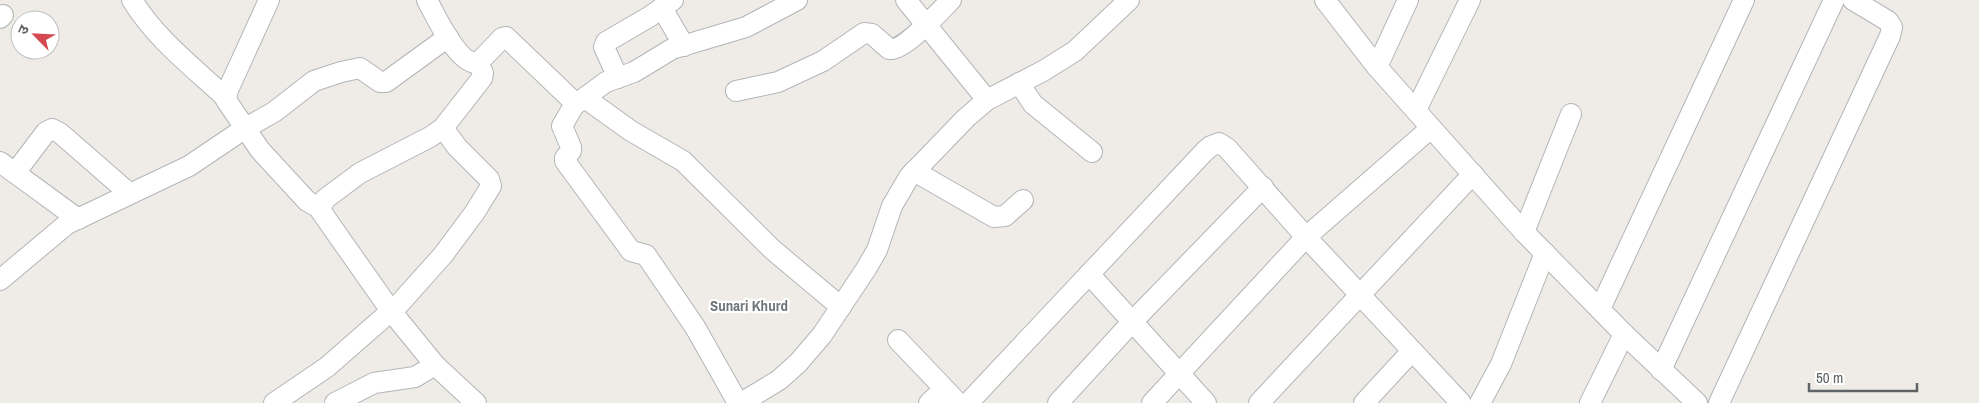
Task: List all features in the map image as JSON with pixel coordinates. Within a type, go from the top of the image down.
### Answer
[{"type":"street","points":[[132,0],[146,21],[160,37],[226,98],[244,129],[260,150],[307,201],[321,206]]},
{"type":"street","points":[[226,98],[270,0]]},
{"type":"street","points":[[427,0],[455,48],[469,61],[478,63]]},
{"type":"street","points":[[797,0],[746,27],[672,49],[634,72],[606,82],[580,101],[562,126],[572,148],[565,158],[566,161],[631,251],[646,255],[695,327],[739,403],[779,380],[809,351],[841,307],[872,259],[892,206],[905,182],[914,171],[966,118],[987,100],[1043,71],[1075,51],[1129,0]]},
{"type":"street","points":[[906,0],[987,100]]},
{"type":"street","points":[[736,91],[785,79],[823,61],[864,33],[872,34],[887,48],[893,50],[900,47],[926,25],[951,0]]},
{"type":"street","points":[[1324,0],[1378,67],[1524,232],[1624,334],[1697,403]]},
{"type":"street","points":[[1378,67],[1408,0]]},
{"type":"street","points":[[1416,110],[1470,0]]},
{"type":"street","points":[[1600,308],[1744,0]]},
{"type":"street","points":[[1661,370],[1834,0]]},
{"type":"street","points":[[1719,403],[1890,36],[1892,27],[1888,22],[1853,0]]},
{"type":"street","points":[[618,78],[604,45],[607,40],[668,4],[684,46]]},
{"type":"street","points":[[0,280],[54,233],[78,219],[189,166],[244,129],[274,112],[310,83],[327,76],[360,68],[380,82],[386,82],[448,37]]},
{"type":"street","points":[[478,63],[502,38],[506,37],[573,102],[580,101],[683,161],[773,250],[841,307]]},
{"type":"street","points":[[476,403],[435,365],[391,311],[322,214],[321,206],[325,200],[360,172],[443,128],[482,78],[483,74],[478,63]]},
{"type":"street","points":[[1019,84],[1033,104],[1092,152]]},
{"type":"street","points":[[1524,232],[1571,114]]},
{"type":"street","points":[[277,402],[327,367],[391,311],[443,254],[475,212],[491,186],[489,179],[457,147],[443,128]]},
{"type":"street","points":[[1152,403],[1306,237],[1431,128]]},
{"type":"street","points":[[78,219],[7,168],[46,132],[52,129],[60,133],[130,194]]},
{"type":"street","points":[[968,403],[1213,145],[1220,143],[1225,145],[1306,237],[1460,403]]},
{"type":"street","points":[[914,171],[994,218],[1005,216],[1023,200]]},
{"type":"street","points":[[1259,403],[1473,174]]},
{"type":"street","points":[[1058,403],[1133,321],[1263,187]]},
{"type":"street","points":[[1480,403],[1501,364],[1545,253]]},
{"type":"street","points":[[1089,274],[1206,403]]},
{"type":"street","points":[[1590,403],[1624,334]]},
{"type":"street","points":[[898,340],[951,396],[930,403]]},
{"type":"street","points":[[1364,403],[1412,352]]},
{"type":"street","points":[[335,403],[374,383],[415,378],[435,365]]},
{"type":"district","name":"Sunari Khurd","points":[[749,306]]}]
